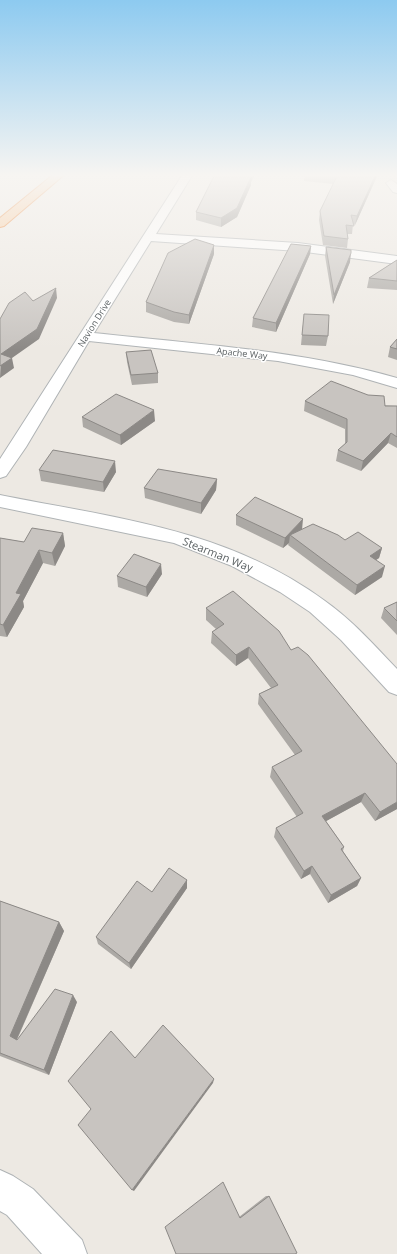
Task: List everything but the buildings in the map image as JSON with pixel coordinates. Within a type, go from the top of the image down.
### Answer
[{"type":"street","name":"Navion Drive","points":[[0,472],[152,233]]},
{"type":"street","points":[[149,237],[298,247],[395,257]]},
{"type":"street","name":"Apache Way","points":[[85,336],[278,357],[355,371],[397,383]]},
{"type":"street","name":"Stearman Way","points":[[0,501],[173,536],[206,546],[238,559],[272,577],[302,596],[332,618],[360,644],[397,685]]},
{"type":"street","points":[[0,1189],[20,1202],[68,1254]]}]
